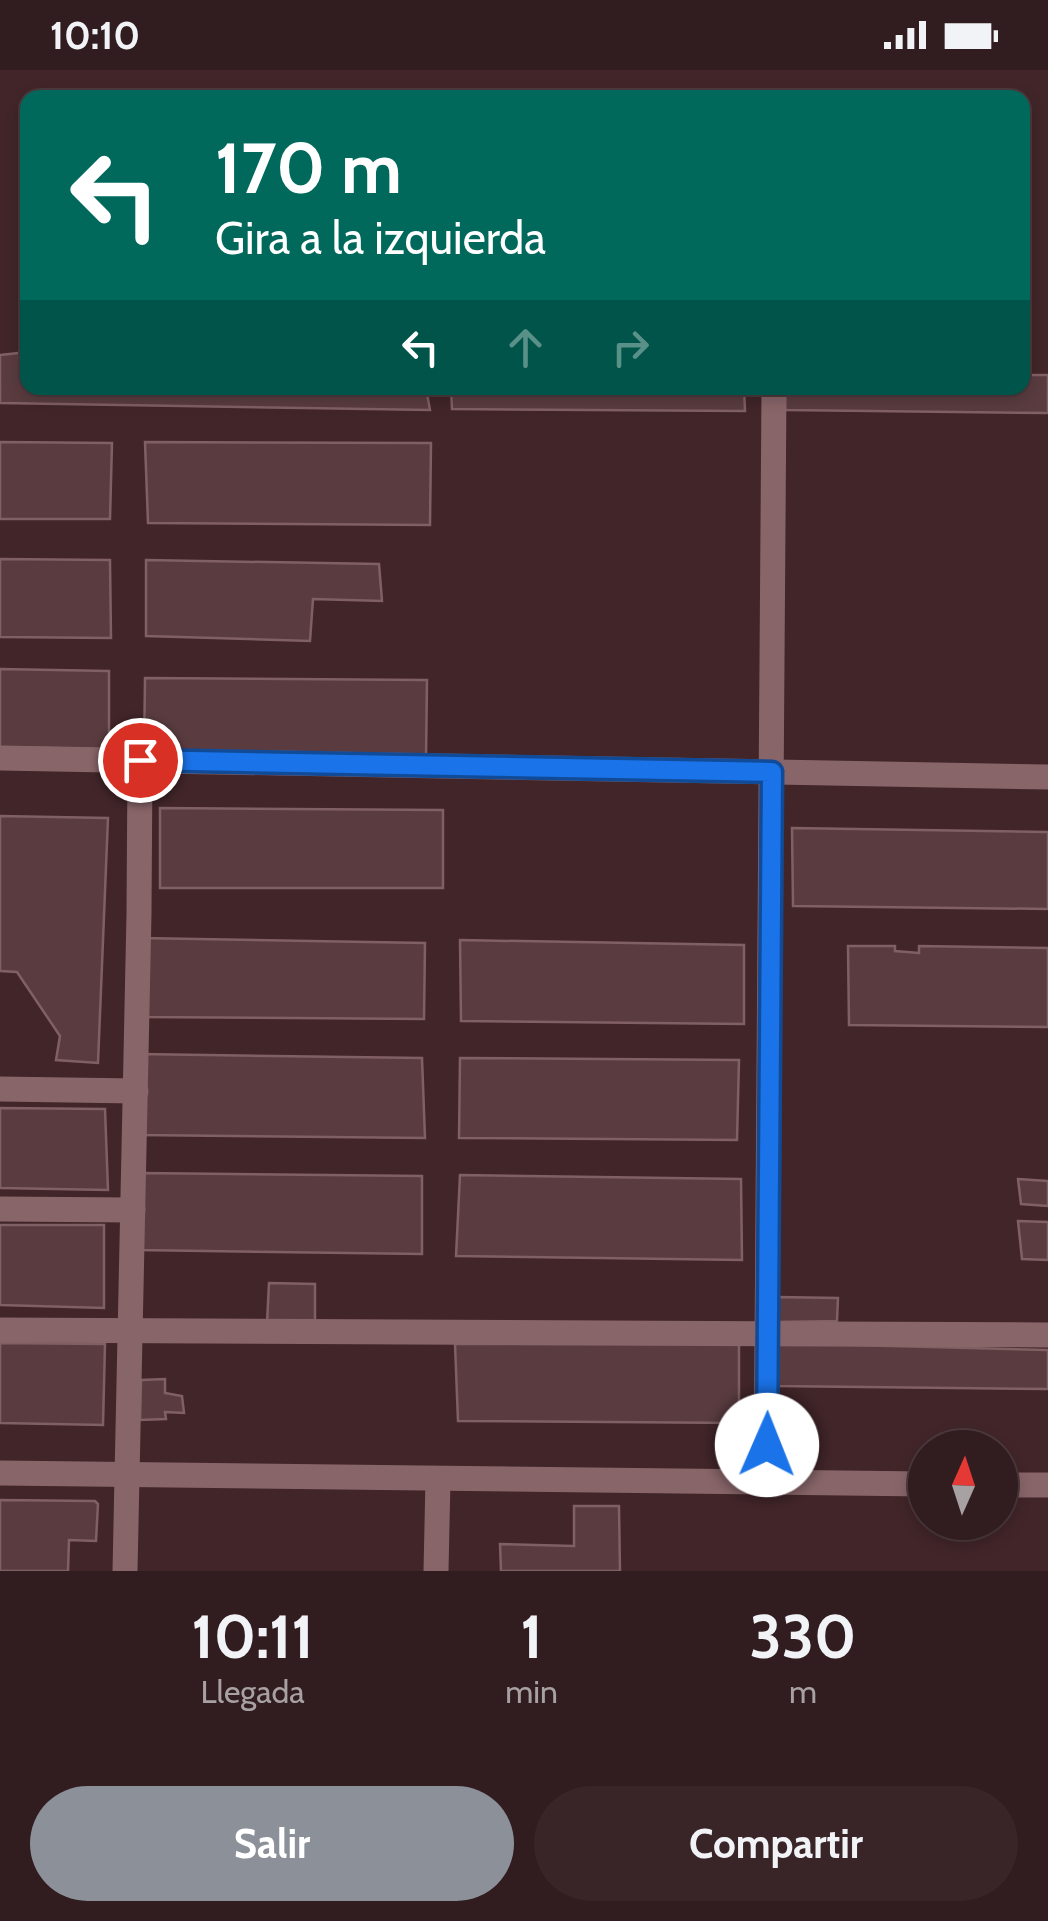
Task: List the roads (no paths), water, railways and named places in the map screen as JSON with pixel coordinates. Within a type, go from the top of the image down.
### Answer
[{"type":"street","points":[[766,1482],[774,395]]},
{"type":"street","points":[[0,758],[1048,777]]},
{"type":"street","points":[[125,1571],[140,760]]},
{"type":"street","points":[[0,1089],[136,1091]]},
{"type":"street","points":[[0,1208],[133,1210]]},
{"type":"street","points":[[0,1330],[1048,1334]]},
{"type":"street","points":[[0,1474],[908,1484]]},
{"type":"street","points":[[436,1571],[438,1479]]},
{"type":"street","points":[[1018,1485],[1048,1485]]}]
